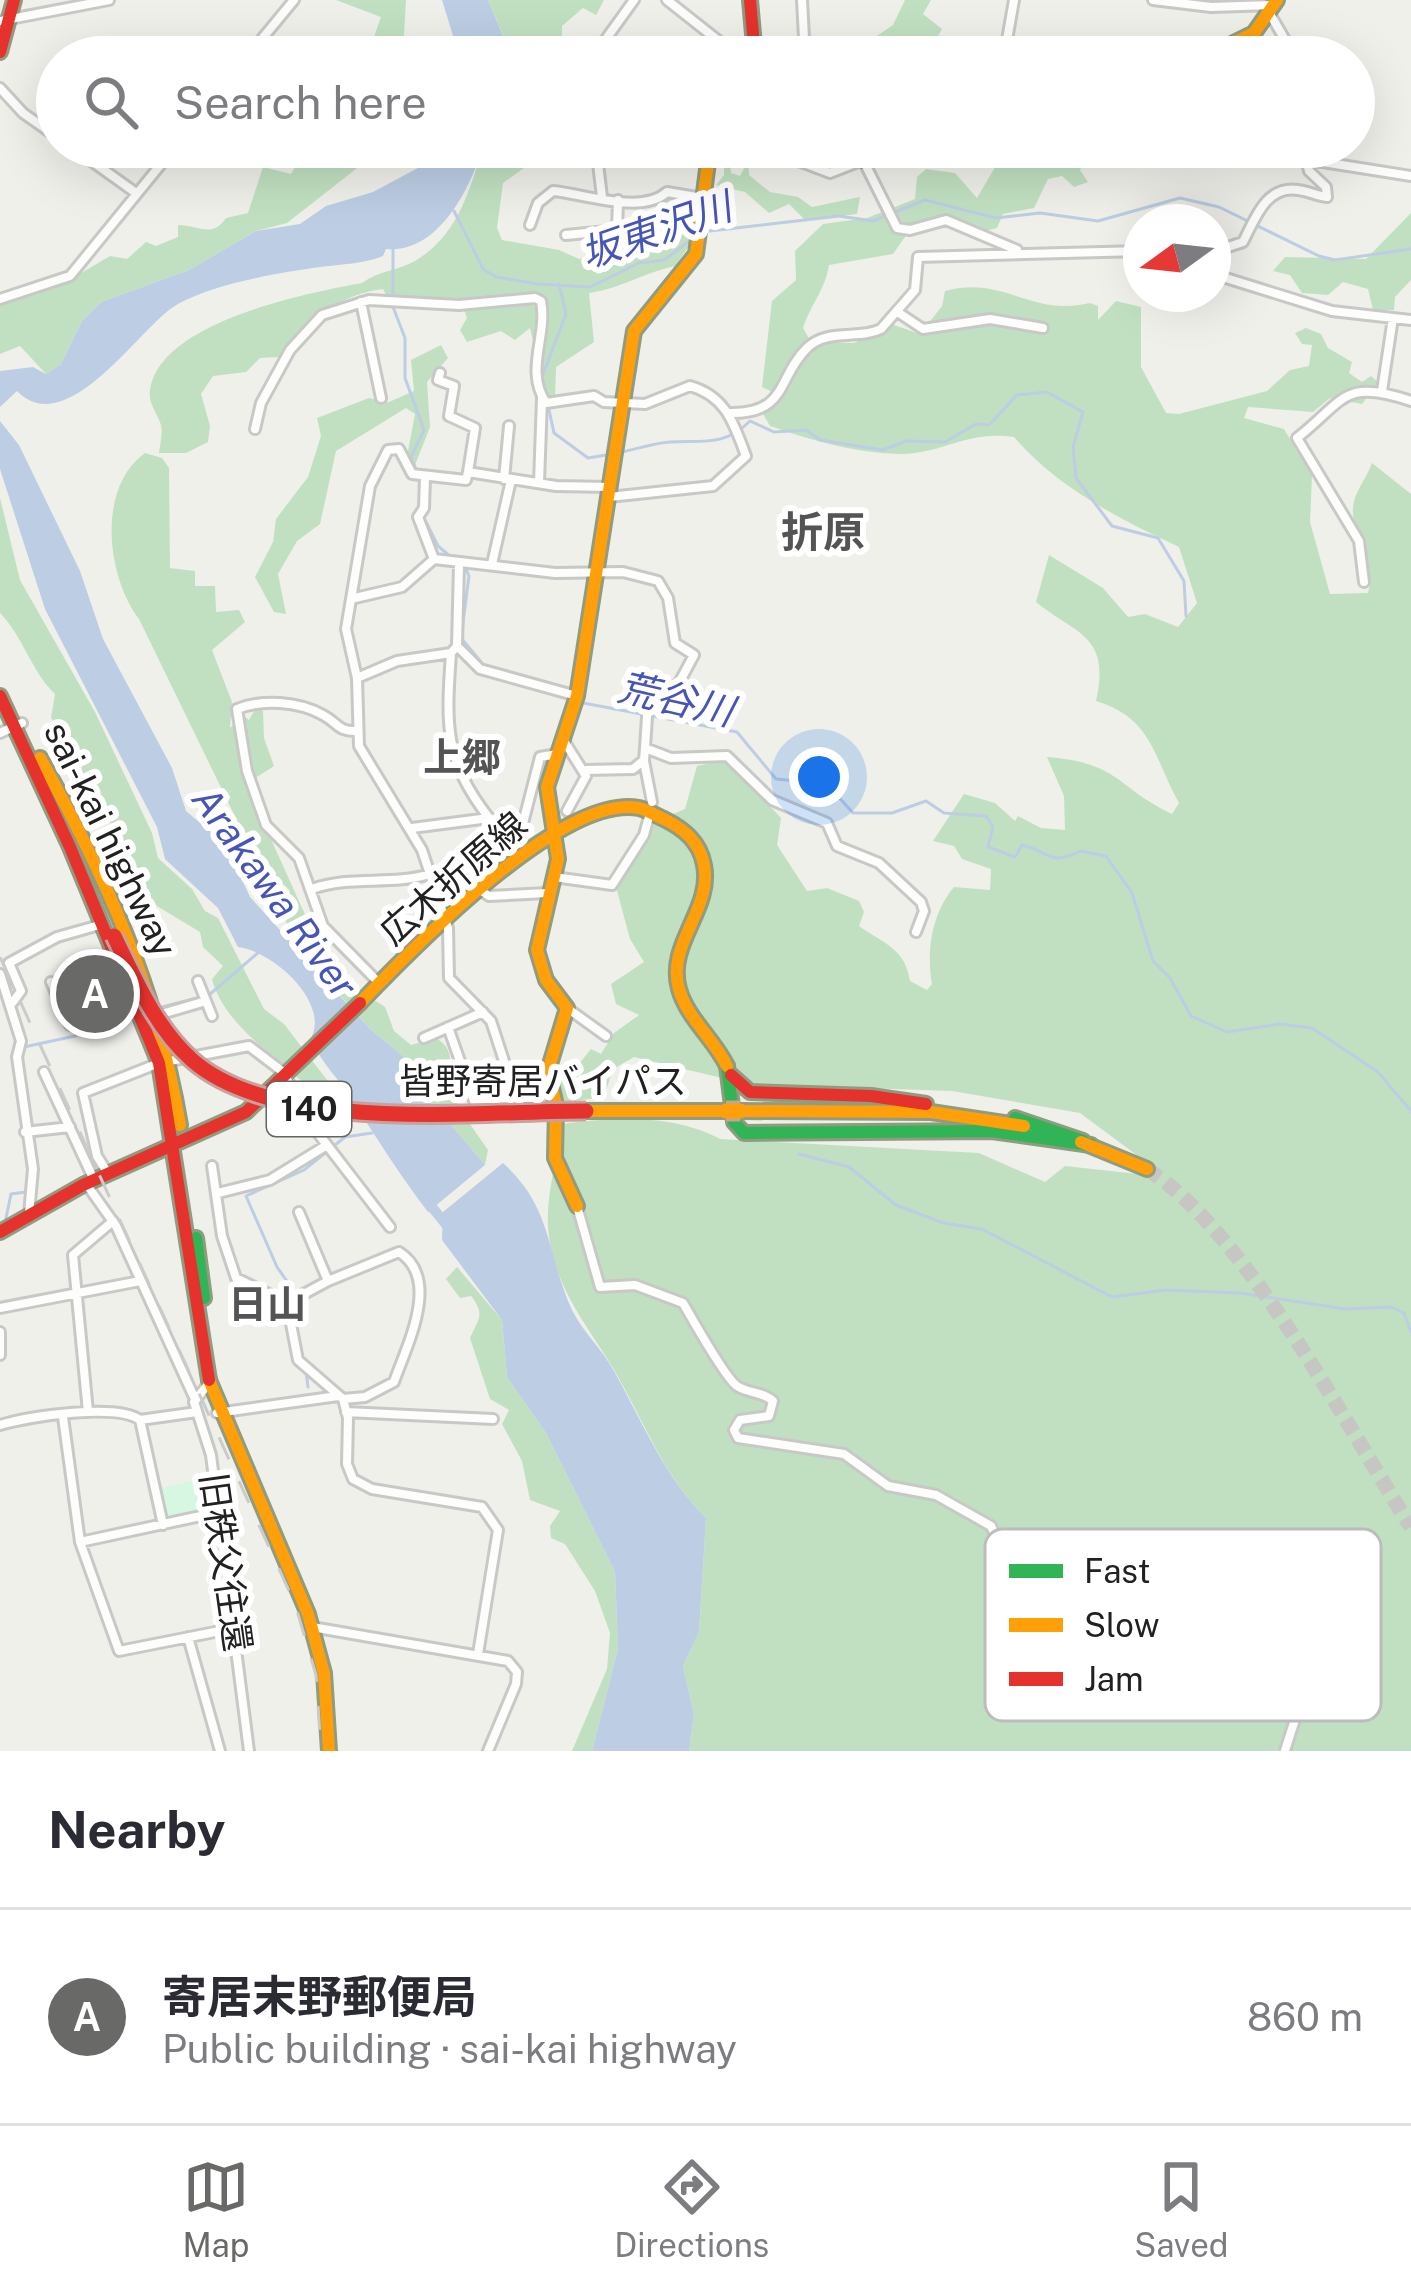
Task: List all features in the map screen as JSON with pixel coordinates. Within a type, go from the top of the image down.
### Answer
[{"type":"main road","points":[[0,52],[4,21],[14,0]]},
{"type":"main road","points":[[750,1],[753,36]]},
{"type":"main road","points":[[1246,36],[1273,6]]},
{"type":"main road","points":[[577,1206],[555,1158],[549,1063],[567,1007],[538,962],[558,859],[546,796],[577,696],[637,322],[687,272],[702,234],[710,168]]},
{"type":"main road","name":"sai-kai highway","points":[[0,680],[12,727]]},
{"type":"main road","name":"sai-kai highway","points":[[0,696],[12,727],[34,757],[101,885],[123,973],[152,1014]]},
{"type":"main road","name":"sai-kai highway","points":[[34,757],[152,1014],[165,1062],[217,1413],[312,1627],[326,1692],[328,1751]]},
{"type":"main road","name":"皆野寄居バイパス","points":[[34,757],[142,999],[170,1039],[215,1078],[259,1100],[328,1111],[969,1116],[1090,1145],[1148,1168]]},
{"type":"main road","name":"広木折原線","points":[[9,1232],[29,1214],[235,1119],[289,1074],[480,890],[553,830],[594,812],[632,806],[669,816],[697,846],[704,890],[678,955],[677,984],[727,1066]]},
{"type":"main road","points":[[727,1066],[734,1122],[744,1133],[992,1131],[1090,1145]]},
{"type":"main road","points":[[727,1066],[744,1091],[871,1096],[980,1112],[1034,1122],[1090,1145]]},
{"type":"street","points":[[4,21],[109,0]]},
{"type":"street","points":[[264,36],[294,0]]},
{"type":"street","points":[[608,36],[634,0]]},
{"type":"street","points":[[668,0],[713,36]]},
{"type":"street","points":[[750,1],[764,0]]},
{"type":"street","points":[[802,0],[805,36]]},
{"type":"street","points":[[1008,36],[1014,0]]},
{"type":"street","points":[[1153,0],[1211,7],[1273,6],[1285,36]]},
{"type":"street","points":[[0,88],[36,122]]},
{"type":"street","points":[[101,168],[136,194]]},
{"type":"street","points":[[0,299],[56,285],[70,276],[158,168]]},
{"type":"street","points":[[599,168],[602,197]]},
{"type":"street","points":[[866,168],[890,221],[910,230],[946,220],[1019,251]]},
{"type":"street","points":[[1231,246],[1243,242],[1274,194],[1294,189],[1327,197],[1326,187],[1311,168]]},
{"type":"street","points":[[1361,168],[1411,176]]},
{"type":"street","points":[[530,225],[548,193],[656,200],[667,192],[708,199]]},
{"type":"street","points":[[566,235],[617,230],[618,200]]},
{"type":"street","points":[[730,412],[746,413],[783,392],[809,346],[838,334],[871,334],[899,313],[916,286],[918,257],[1123,251]]},
{"type":"street","points":[[1231,280],[1300,303],[1411,320]]},
{"type":"street","points":[[254,430],[261,403],[306,327],[322,315],[362,302],[541,301],[544,318],[536,369],[542,398],[539,483]]},
{"type":"street","points":[[362,302],[381,398]]},
{"type":"street","points":[[899,313],[923,328],[990,319],[1043,328]]},
{"type":"street","points":[[1382,391],[1393,318]]},
{"type":"street","points":[[440,374],[438,380],[454,386],[449,416],[476,428],[466,480],[412,474],[399,449],[386,451],[368,494],[346,634],[357,678],[361,752],[412,829],[445,920],[449,978],[495,1030],[518,1104]]},
{"type":"street","points":[[468,472],[609,492],[724,481],[746,456],[730,412],[710,394],[690,386],[672,389],[659,400],[625,405],[594,396],[554,405],[542,398]]},
{"type":"street","points":[[1364,582],[1359,541],[1297,438],[1344,394],[1382,391],[1411,400]]},
{"type":"street","points":[[492,564],[508,480],[509,426]]},
{"type":"street","points":[[425,477],[424,508],[418,517],[434,559]]},
{"type":"street","points":[[434,559],[623,572],[658,581],[668,598],[675,644],[694,655],[679,683],[655,694],[644,716],[651,808],[637,848],[612,885],[550,885],[489,896],[480,890]]},
{"type":"street","points":[[355,598],[402,587],[434,559]]},
{"type":"street","points":[[459,564],[463,578],[454,650],[451,753],[459,778],[490,818]]},
{"type":"street","points":[[357,678],[398,661],[454,650],[502,677],[544,683],[577,696]]},
{"type":"street","points":[[312,890],[293,849],[266,825],[243,756],[237,709],[272,701],[322,714],[341,731],[357,731]]},
{"type":"street","points":[[412,829],[490,818],[522,827],[540,757],[560,747],[586,770],[633,769],[644,760]]},
{"type":"street","points":[[645,748],[671,758],[727,757],[772,800],[826,824],[837,846],[879,863],[921,902],[916,932]]},
{"type":"street","points":[[567,811],[585,782],[586,770]]},
{"type":"street","points":[[376,986],[323,926],[309,894],[345,881],[407,881],[430,874]]},
{"type":"street","points":[[13,1002],[21,991],[9,963],[57,937],[114,933]]},
{"type":"street","points":[[62,1005],[123,973]]},
{"type":"street","points":[[0,974],[13,1002],[27,1101],[26,1132],[33,1169],[29,1214]]},
{"type":"street","points":[[199,981],[212,1016]]},
{"type":"street","points":[[51,982],[70,1024]]},
{"type":"street","points":[[152,1014],[206,1001]]},
{"type":"street","points":[[567,1007],[606,1036]]},
{"type":"street","points":[[424,1038],[483,1012]]},
{"type":"street","points":[[448,1028],[474,1101],[531,1104],[551,1086]]},
{"type":"street","points":[[97,1181],[97,1156],[82,1093],[165,1062],[249,1046],[289,1074],[327,1145],[390,1227]]},
{"type":"street","points":[[44,1072],[97,1181]]},
{"type":"street","points":[[26,1132],[70,1127]]},
{"type":"street","points":[[218,1193],[270,1180],[327,1145]]},
{"type":"street","points":[[212,1166],[222,1236],[236,1278],[287,1303]]},
{"type":"street","name":"旧秩父往還","points":[[97,1181],[208,1436],[249,1751]]},
{"type":"street","points":[[577,1206],[600,1287],[635,1285],[683,1303],[697,1336],[718,1353],[734,1384],[773,1401],[769,1416],[740,1420],[734,1430],[738,1438],[844,1454],[888,1486],[936,1495],[992,1529]]},
{"type":"street","points":[[299,1212],[328,1281]]},
{"type":"street","points":[[88,1412],[73,1256],[113,1222]]},
{"type":"street","points":[[217,1413],[365,1396],[394,1382],[412,1339],[418,1286],[412,1265],[399,1252],[287,1303]]},
{"type":"street","points":[[0,1308],[140,1280]]},
{"type":"street","points":[[287,1303],[298,1360],[341,1397],[346,1412],[346,1464],[359,1484],[482,1508],[495,1518],[498,1530],[478,1654]]},
{"type":"street","points":[[0,1332],[4,1354],[0,1355]]},
{"type":"street","points":[[194,1399],[210,1382]]},
{"type":"street","points":[[0,1424],[88,1412],[125,1410],[140,1420],[197,1412]]},
{"type":"street","points":[[346,1412],[494,1419]]},
{"type":"street","points":[[63,1417],[80,1542],[118,1651],[235,1628]]},
{"type":"street","points":[[140,1420],[163,1525]]},
{"type":"street","points":[[80,1542],[219,1512]]},
{"type":"street","points":[[312,1627],[508,1661],[518,1676],[488,1751]]},
{"type":"street","points":[[188,1637],[220,1751]]},
{"type":"street","points":[[1285,1751],[1295,1721]]},
{"type":"green space","points":[[336,0],[406,0],[403,36],[374,36],[381,17]]},
{"type":"green space","points":[[488,0],[604,0],[596,15],[583,8],[562,26],[562,36],[504,36]]},
{"type":"green space","points":[[905,0],[931,0],[923,14],[942,29],[938,36],[877,36],[893,25]]},
{"type":"green space","points":[[263,168],[291,174],[294,168],[357,168],[287,223],[256,231],[189,270],[101,302],[82,321],[61,364],[46,374],[20,346],[0,354],[0,306],[66,282],[110,256],[127,259],[146,242],[156,246],[178,237],[178,225],[215,228],[226,218],[248,213]]},
{"type":"green space","points":[[476,168],[524,168],[503,183],[497,228],[502,240],[559,250],[579,259],[666,240],[666,211],[659,206],[670,195],[701,204],[694,239],[675,266],[589,293],[594,342],[556,367],[555,398],[546,397],[530,328],[515,340],[501,331],[467,342],[460,330],[467,318],[462,304],[388,299],[383,289],[352,297],[324,312],[279,357],[260,358],[246,372],[213,376],[201,394],[210,426],[208,442],[186,453],[159,453],[162,428],[150,390],[159,366],[179,346],[239,315],[362,283],[415,261],[442,239],[467,196]]},
{"type":"green space","points":[[724,168],[740,176],[748,168],[749,175],[770,192],[798,197],[812,207],[860,197],[857,214],[805,220],[789,204],[769,213],[745,192],[716,185]]},
{"type":"green space","points":[[995,168],[1081,168],[1088,182],[1074,187],[1062,176],[1048,179],[1034,208],[1003,214],[997,228],[981,232],[946,216],[912,227],[893,254],[829,265],[803,328],[811,342],[854,343],[891,324],[920,334],[942,306],[945,291],[966,287],[1050,305],[1090,303],[1098,306],[1098,320],[1116,301],[1123,303],[1123,312],[1141,312],[1141,367],[1166,413],[1179,414],[1267,391],[1290,370],[1309,366],[1312,345],[1302,344],[1295,333],[1306,328],[1321,334],[1328,348],[1352,362],[1349,373],[1362,382],[1371,376],[1378,382],[1362,404],[1330,398],[1313,412],[1248,407],[1244,418],[1284,429],[1312,475],[1310,522],[1330,594],[1368,593],[1369,571],[1353,507],[1372,463],[1411,494],[1411,1751],[689,1751],[694,1715],[683,1666],[699,1632],[706,1518],[666,1466],[571,1301],[556,1266],[548,1226],[549,1201],[562,1124],[663,1121],[720,1139],[979,1153],[1045,1182],[1065,1166],[1138,1174],[1146,1162],[1080,1113],[952,1091],[747,1084],[634,1057],[613,1069],[604,1097],[559,1103],[553,1086],[559,1067],[578,1065],[591,1049],[601,1054],[614,1033],[639,1015],[616,1004],[611,984],[644,962],[630,939],[615,883],[653,822],[685,809],[697,766],[727,759],[781,818],[777,845],[807,891],[827,888],[859,901],[864,912],[859,926],[892,948],[910,981],[927,990],[932,984],[933,933],[946,897],[954,887],[990,890],[991,869],[962,859],[954,846],[933,841],[964,794],[995,803],[1015,821],[1018,816],[1041,828],[1065,830],[1064,796],[1047,757],[1104,771],[1172,814],[1179,803],[1141,729],[1115,708],[1096,701],[1099,662],[1087,639],[1036,602],[1049,555],[1103,588],[1128,617],[1145,614],[1178,627],[1197,603],[1179,547],[1070,487],[1014,437],[983,437],[917,453],[886,453],[785,431],[770,426],[763,414],[773,392],[762,387],[772,301],[796,280],[795,251],[823,224],[867,218],[915,199],[917,177],[926,169],[955,173],[977,198]]},
{"type":"green space","points":[[1411,213],[1411,280],[1395,297],[1394,310],[1373,310],[1368,289],[1343,282],[1328,295],[1302,293],[1290,275],[1273,271],[1285,257],[1366,259]]},
{"type":"green space","points":[[441,345],[448,358],[427,382],[430,427],[415,465],[407,456],[415,414],[406,408],[336,451],[320,524],[297,541],[278,574],[286,614],[274,612],[255,577],[273,542],[276,519],[308,477],[321,436],[317,418],[369,398],[389,402],[414,391],[411,360]]},
{"type":"green space","points":[[145,453],[162,458],[169,468],[170,568],[195,571],[195,586],[215,586],[216,612],[239,610],[245,622],[212,650],[232,702],[230,728],[243,715],[249,720],[257,706],[263,711],[264,738],[274,766],[246,784],[308,921],[312,950],[329,953],[357,989],[385,1007],[394,1031],[411,1045],[436,1038],[443,1043],[450,1055],[455,1098],[488,1150],[485,1165],[431,1101],[426,1075],[370,1029],[300,950],[128,601],[114,557],[113,510],[129,468]]},
{"type":"green space","points":[[0,498],[20,580],[95,712],[152,833],[158,858],[192,889],[205,911],[218,918],[264,1009],[284,1024],[337,1093],[323,1100],[243,1029],[219,997],[212,979],[223,966],[203,947],[200,932],[137,894],[128,865],[113,856],[119,837],[83,777],[80,752],[51,718],[55,694],[0,613]]},
{"type":"green space","points":[[457,1267],[502,1320],[507,1377],[546,1433],[615,1572],[618,1649],[592,1751],[572,1751],[607,1669],[610,1633],[595,1591],[565,1544],[551,1538],[550,1526],[560,1511],[530,1500],[522,1461],[502,1424],[509,1410],[490,1399],[470,1338],[478,1308],[471,1296],[460,1298],[446,1279]]},
{"type":"green space","points":[[212,1476],[216,1511],[164,1522],[157,1489]]},
{"type":"water","points":[[442,0],[488,0],[503,36],[453,36]]},
{"type":"water","points":[[418,168],[475,168],[449,216],[421,241],[386,249],[383,256],[368,261],[267,276],[193,297],[163,315],[81,391],[59,402],[37,403],[17,391],[0,407],[0,371],[33,367],[46,374],[61,364],[82,321],[101,302],[189,270],[256,231],[300,224],[326,206],[373,192]]},
{"type":"water","points":[[0,421],[19,445],[80,571],[103,639],[172,768],[186,811],[225,844],[250,897],[370,1029],[426,1075],[431,1101],[485,1165],[428,1212],[315,1047],[313,1009],[295,980],[267,958],[238,947],[218,908],[165,859],[157,827],[45,609],[0,469]]},
{"type":"water","points":[[503,1163],[540,1214],[576,1318],[609,1363],[666,1467],[706,1518],[699,1632],[683,1666],[694,1715],[689,1751],[592,1751],[618,1649],[615,1572],[546,1433],[507,1377],[502,1320],[442,1240],[443,1212]]},
{"type":"waterway","name":"坂東沢川","points":[[710,231],[839,216],[873,221],[925,200],[996,218],[1040,213],[1098,221],[1180,198],[1219,207],[1335,260],[1411,249]]},
{"type":"waterway","name":"坂東沢川","points":[[454,211],[483,269],[496,277],[538,284],[590,287],[639,263],[664,260],[700,233]]},
{"type":"waterway","name":"荒谷川","points":[[393,249],[393,307],[405,338],[405,378],[424,430],[411,457],[420,479],[420,507]]},
{"type":"waterway","points":[[559,284],[566,314],[542,377],[554,433],[588,458],[612,454]]},
{"type":"waterway","points":[[622,452],[722,439],[750,421],[774,432],[806,430],[820,440],[883,450],[906,441],[945,442],[976,424],[989,425],[1017,395],[1047,392],[1083,412],[1073,447],[1076,478],[1112,526],[1158,538],[1184,581],[1186,616]]},
{"type":"waterway","name":"荒谷川","points":[[423,516],[438,546],[451,557]]},
{"type":"waterway","name":"荒谷川","points":[[464,564],[469,576],[461,638],[487,669]]},
{"type":"waterway","name":"荒谷川","points":[[578,702],[737,732],[776,779],[827,784],[853,813],[892,813],[926,801],[944,813],[986,816],[993,826],[988,847],[1015,857],[1022,845],[1056,858],[1081,851],[1106,856],[1132,893],[1153,961],[1170,978],[1191,1016],[1227,1032],[1280,1024],[1312,1028],[1378,1072],[1411,1111]]},
{"type":"waterway","points":[[162,1007],[209,995],[259,952]]},
{"type":"waterway","points":[[24,1047],[75,1036],[135,1014]]},
{"type":"waterway","points":[[296,1294],[277,1267],[246,1196],[304,1170],[345,1137],[372,1133]]},
{"type":"waterway","points":[[799,1154],[849,1167],[896,1205],[943,1223],[982,1229],[1112,1297],[1166,1290],[1240,1293],[1345,1309],[1391,1307],[1404,1313],[1411,1332]]},
{"type":"waterway","points":[[5,1223],[11,1194],[26,1192],[30,1164]]},
{"type":"waterway","name":"Arakawa River","points":[[427,1201],[453,1233]]},
{"type":"waterway","points":[[306,1371],[308,1387]]},
{"type":"tunnel","points":[[1147,1169],[1221,1237],[1257,1283],[1411,1527]]},
{"type":"railway","points":[[0,957],[295,1604],[316,1675],[321,1751]]},
{"type":"traffic: fast","points":[[727,1066],[734,1122],[744,1133],[992,1131],[1091,1145]]},
{"type":"traffic: fast","points":[[1015,1118],[1083,1141]]},
{"type":"traffic: fast","points":[[196,1238],[204,1298]]},
{"type":"traffic: slow","points":[[1248,36],[1277,0]]},
{"type":"traffic: slow","points":[[577,1206],[555,1158],[556,1105],[548,1071],[567,1008],[546,980],[537,950],[558,859],[547,787],[577,696],[634,331],[696,254],[707,168]]},
{"type":"traffic: slow","points":[[40,758],[126,936],[158,1028],[180,1125]]},
{"type":"traffic: slow","points":[[360,1003],[450,914],[530,849],[607,810],[639,808],[684,832],[702,857],[702,897],[677,973],[688,1009],[727,1066]]},
{"type":"traffic: slow","points":[[586,1111],[726,1111]]},
{"type":"traffic: slow","points":[[726,1111],[740,1111]]},
{"type":"traffic: slow","points":[[740,1111],[931,1112],[1024,1126]]},
{"type":"traffic: slow","points":[[1081,1142],[1147,1169]]},
{"type":"traffic: slow","points":[[209,1380],[308,1614],[324,1673],[329,1751]]},
{"type":"traffic: jam","points":[[0,52],[14,0]]},
{"type":"traffic: jam","points":[[750,0],[753,36]]},
{"type":"traffic: jam","points":[[0,696],[70,847],[159,1063],[209,1380]]},
{"type":"traffic: jam","points":[[114,936],[167,1033],[192,1060],[229,1083],[274,1099],[325,1109],[436,1114],[586,1111]]},
{"type":"traffic: jam","points":[[0,1232],[83,1185],[246,1112],[360,1003]]},
{"type":"traffic: jam","points":[[731,1075],[750,1092],[871,1096],[926,1104]]},
{"type":"place","name":"寄居末野郵便局","points":[[95,994]]},
{"type":"district","name":"折原","points":[[823,532]]},
{"type":"district","name":"上郷","points":[[462,757]]},
{"type":"district","name":"日山","points":[[267,1304]]}]
